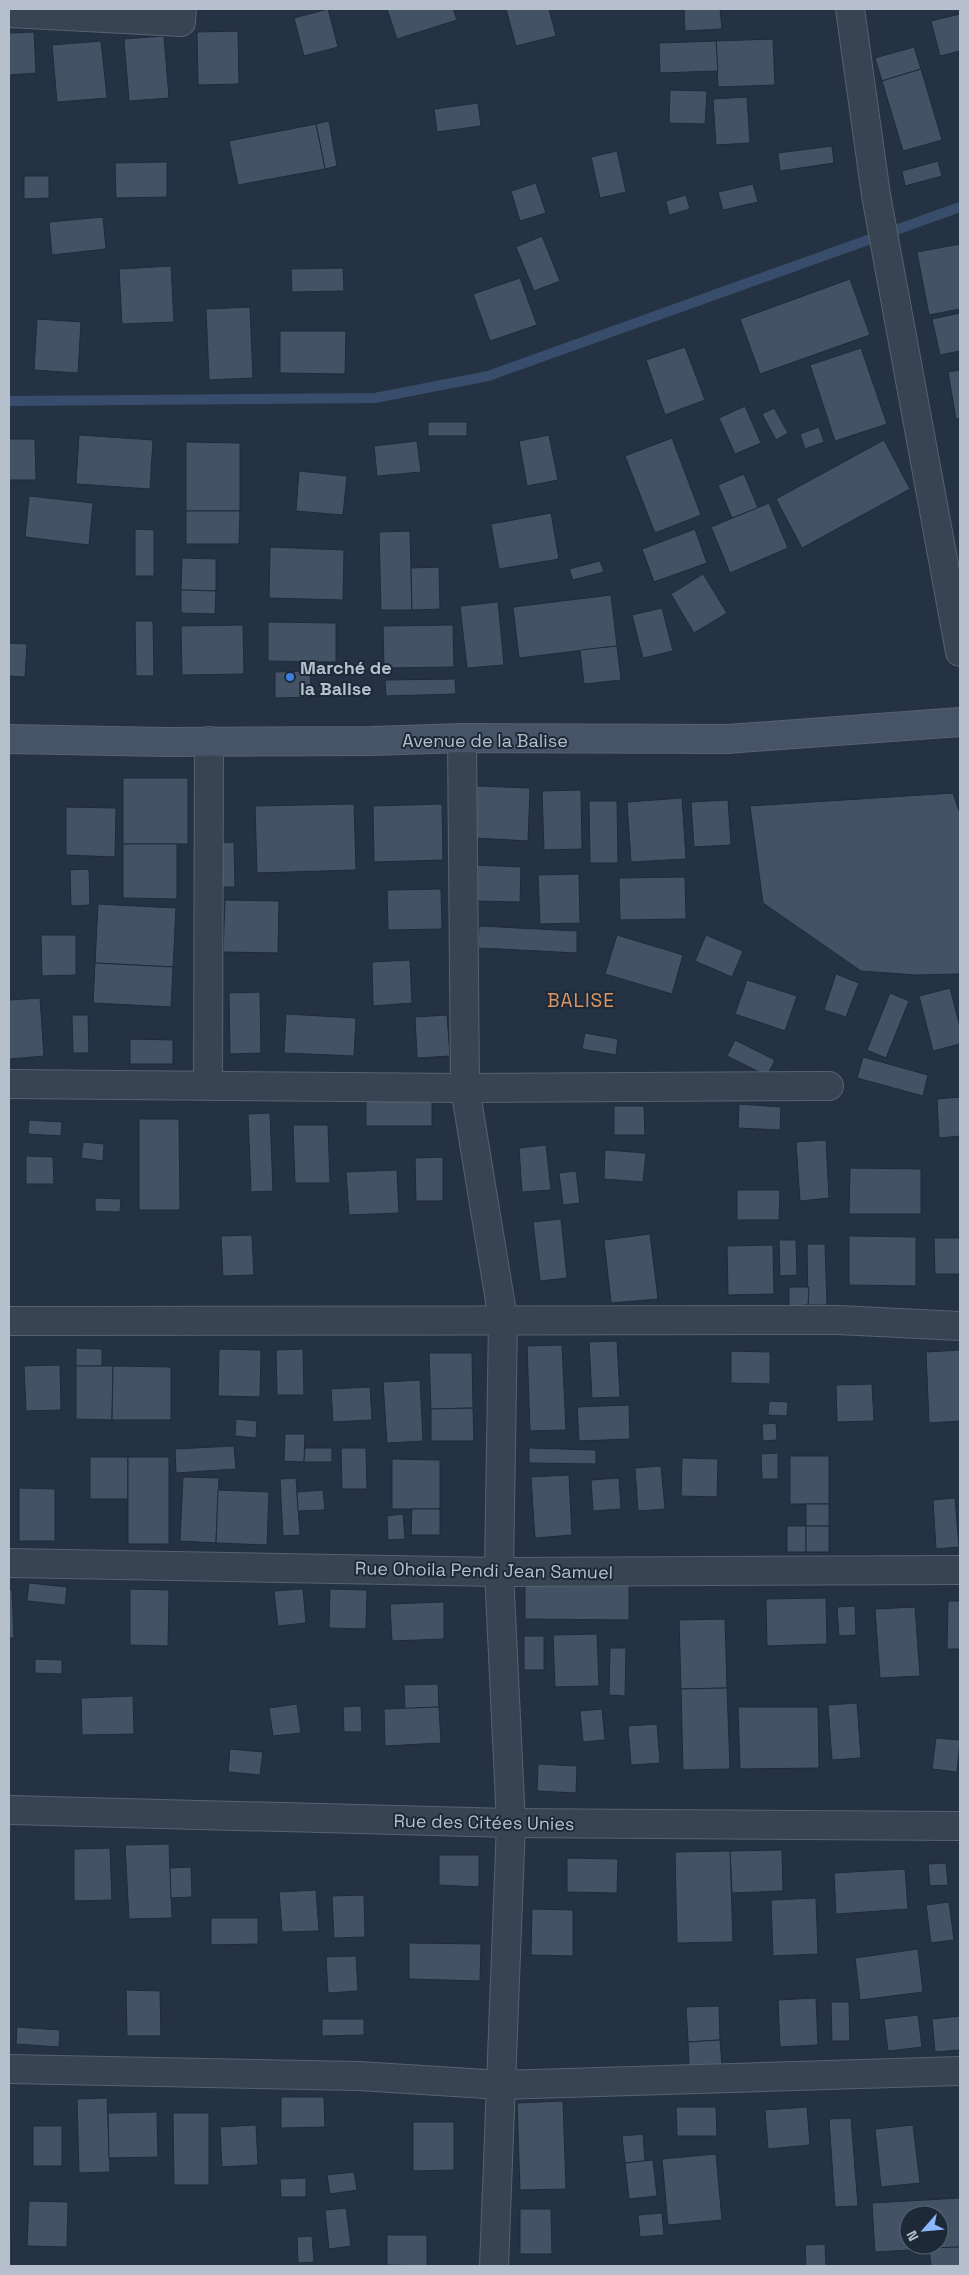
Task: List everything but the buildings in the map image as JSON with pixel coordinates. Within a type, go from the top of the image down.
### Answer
[{"type":"street","points":[[9,13],[181,22],[182,9]]},
{"type":"street","points":[[850,9],[876,195],[960,652]]},
{"type":"street","name":"Avenue de la Balise","points":[[9,739],[208,741],[462,738],[727,739],[960,722]]},
{"type":"street","points":[[462,738],[465,1088],[503,1319],[499,1572],[511,1823],[494,2266]]},
{"type":"street","points":[[208,741],[208,1085]]},
{"type":"street","points":[[9,1084],[465,1088],[828,1086]]},
{"type":"street","points":[[9,1321],[838,1320],[960,1326]]},
{"type":"street","name":"Rue Ohoila Pendi Jean Samuel","points":[[9,1563],[499,1572],[960,1570]]},
{"type":"street","name":"Rue des Citées Unies","points":[[9,1810],[511,1823],[960,1826]]},
{"type":"street","points":[[9,2069],[359,2076],[502,2084],[960,2071]]},
{"type":"waterway","points":[[9,401],[375,398],[488,376],[960,207]]},
{"type":"place","name":"Marché de la Balise","points":[[290,677]]},
{"type":"district","name":"BALISE","points":[[581,1000]]}]
